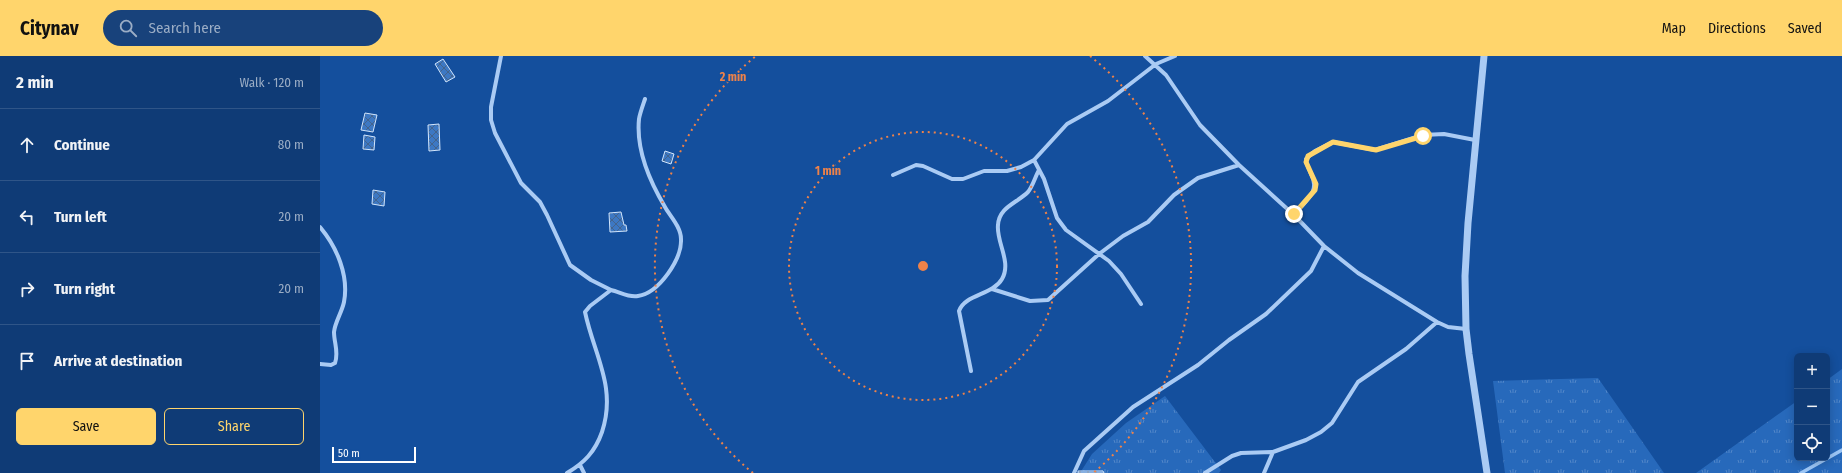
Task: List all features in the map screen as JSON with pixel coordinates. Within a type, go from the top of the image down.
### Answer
[{"type":"street","points":[[501,56],[491,106],[491,120],[495,133],[521,183],[540,202],[548,215],[570,265],[591,280],[612,290],[636,297],[644,295],[665,277],[676,263],[680,253],[681,238],[678,229],[652,184],[644,160],[640,140],[639,120],[645,99]]},
{"type":"street","points":[[1145,56],[1156,64],[1166,75],[1200,125],[1239,165],[1294,214],[1324,246],[1358,273],[1437,322],[1448,327],[1466,329]]},
{"type":"street","points":[[893,175],[916,165],[923,166],[952,179],[963,179],[984,171],[1007,171],[1021,167],[1034,160],[1067,124],[1108,102],[1156,64],[1175,56]]},
{"type":"street","points":[[1484,56],[1467,238],[1466,329],[1487,473]]},
{"type":"street","points":[[1294,214],[1315,190],[1316,184],[1307,166],[1306,159],[1315,151],[1333,142],[1376,150],[1423,136],[1444,134],[1475,140]]},
{"type":"street","points":[[1034,160],[1046,185],[1057,218],[1066,230],[1109,261],[1121,274],[1141,304]]},
{"type":"street","points":[[992,289],[1030,301],[1048,300],[1099,254],[1123,236],[1148,222],[1174,195],[1198,178],[1239,165]]},
{"type":"street","points":[[971,371],[959,311],[961,306],[966,302],[992,289],[1002,279],[1006,268],[998,232],[1000,215],[1028,192],[1038,170]]},
{"type":"street","points":[[320,227],[336,253],[344,279],[345,290],[344,302],[334,333],[337,357],[335,362],[331,365],[320,364]]},
{"type":"street","points":[[1074,473],[1084,451],[1133,407],[1198,365],[1229,340],[1266,314],[1311,271],[1324,246]]},
{"type":"street","points":[[567,473],[580,465],[594,449],[607,416],[607,385],[585,312],[590,306],[612,290]]},
{"type":"street","points":[[1205,473],[1232,456],[1242,453],[1273,452],[1306,440],[1321,432],[1332,423],[1358,382],[1406,349],[1437,322]]},
{"type":"street","points":[[1264,473],[1273,452]]},
{"type":"street","points":[[580,465],[584,473]]},
{"type":"green space","points":[[1842,369],[1842,473],[1696,473],[1794,403],[1794,461],[1830,461],[1830,378]]},
{"type":"green space","points":[[1598,378],[1664,473],[1505,473],[1493,381]]},
{"type":"green space","points":[[1165,396],[1221,470],[1219,473],[1080,473],[1092,454],[1126,423]]},
{"type":"building","points":[[443,59],[455,77],[446,82],[435,64]]},
{"type":"building","points":[[365,113],[377,115],[373,132],[361,130]]},
{"type":"building","points":[[439,124],[440,150],[429,151],[428,125]]},
{"type":"building","points":[[364,135],[375,137],[374,150],[363,149]]},
{"type":"building","points":[[665,151],[674,154],[671,164],[662,161]]},
{"type":"building","points":[[373,190],[385,192],[384,206],[372,204]]},
{"type":"building","points":[[621,212],[627,231],[610,232],[609,213]]},
{"type":"building","points":[[1078,471],[1103,471],[1104,473],[1078,473]]},
{"type":"waterway","points":[[1801,473],[1842,450]]},
{"type":"route","points":[[1294,214],[1315,190],[1316,184],[1307,166],[1306,159],[1315,151],[1333,142],[1346,143],[1360,148],[1376,150],[1423,136]]}]
